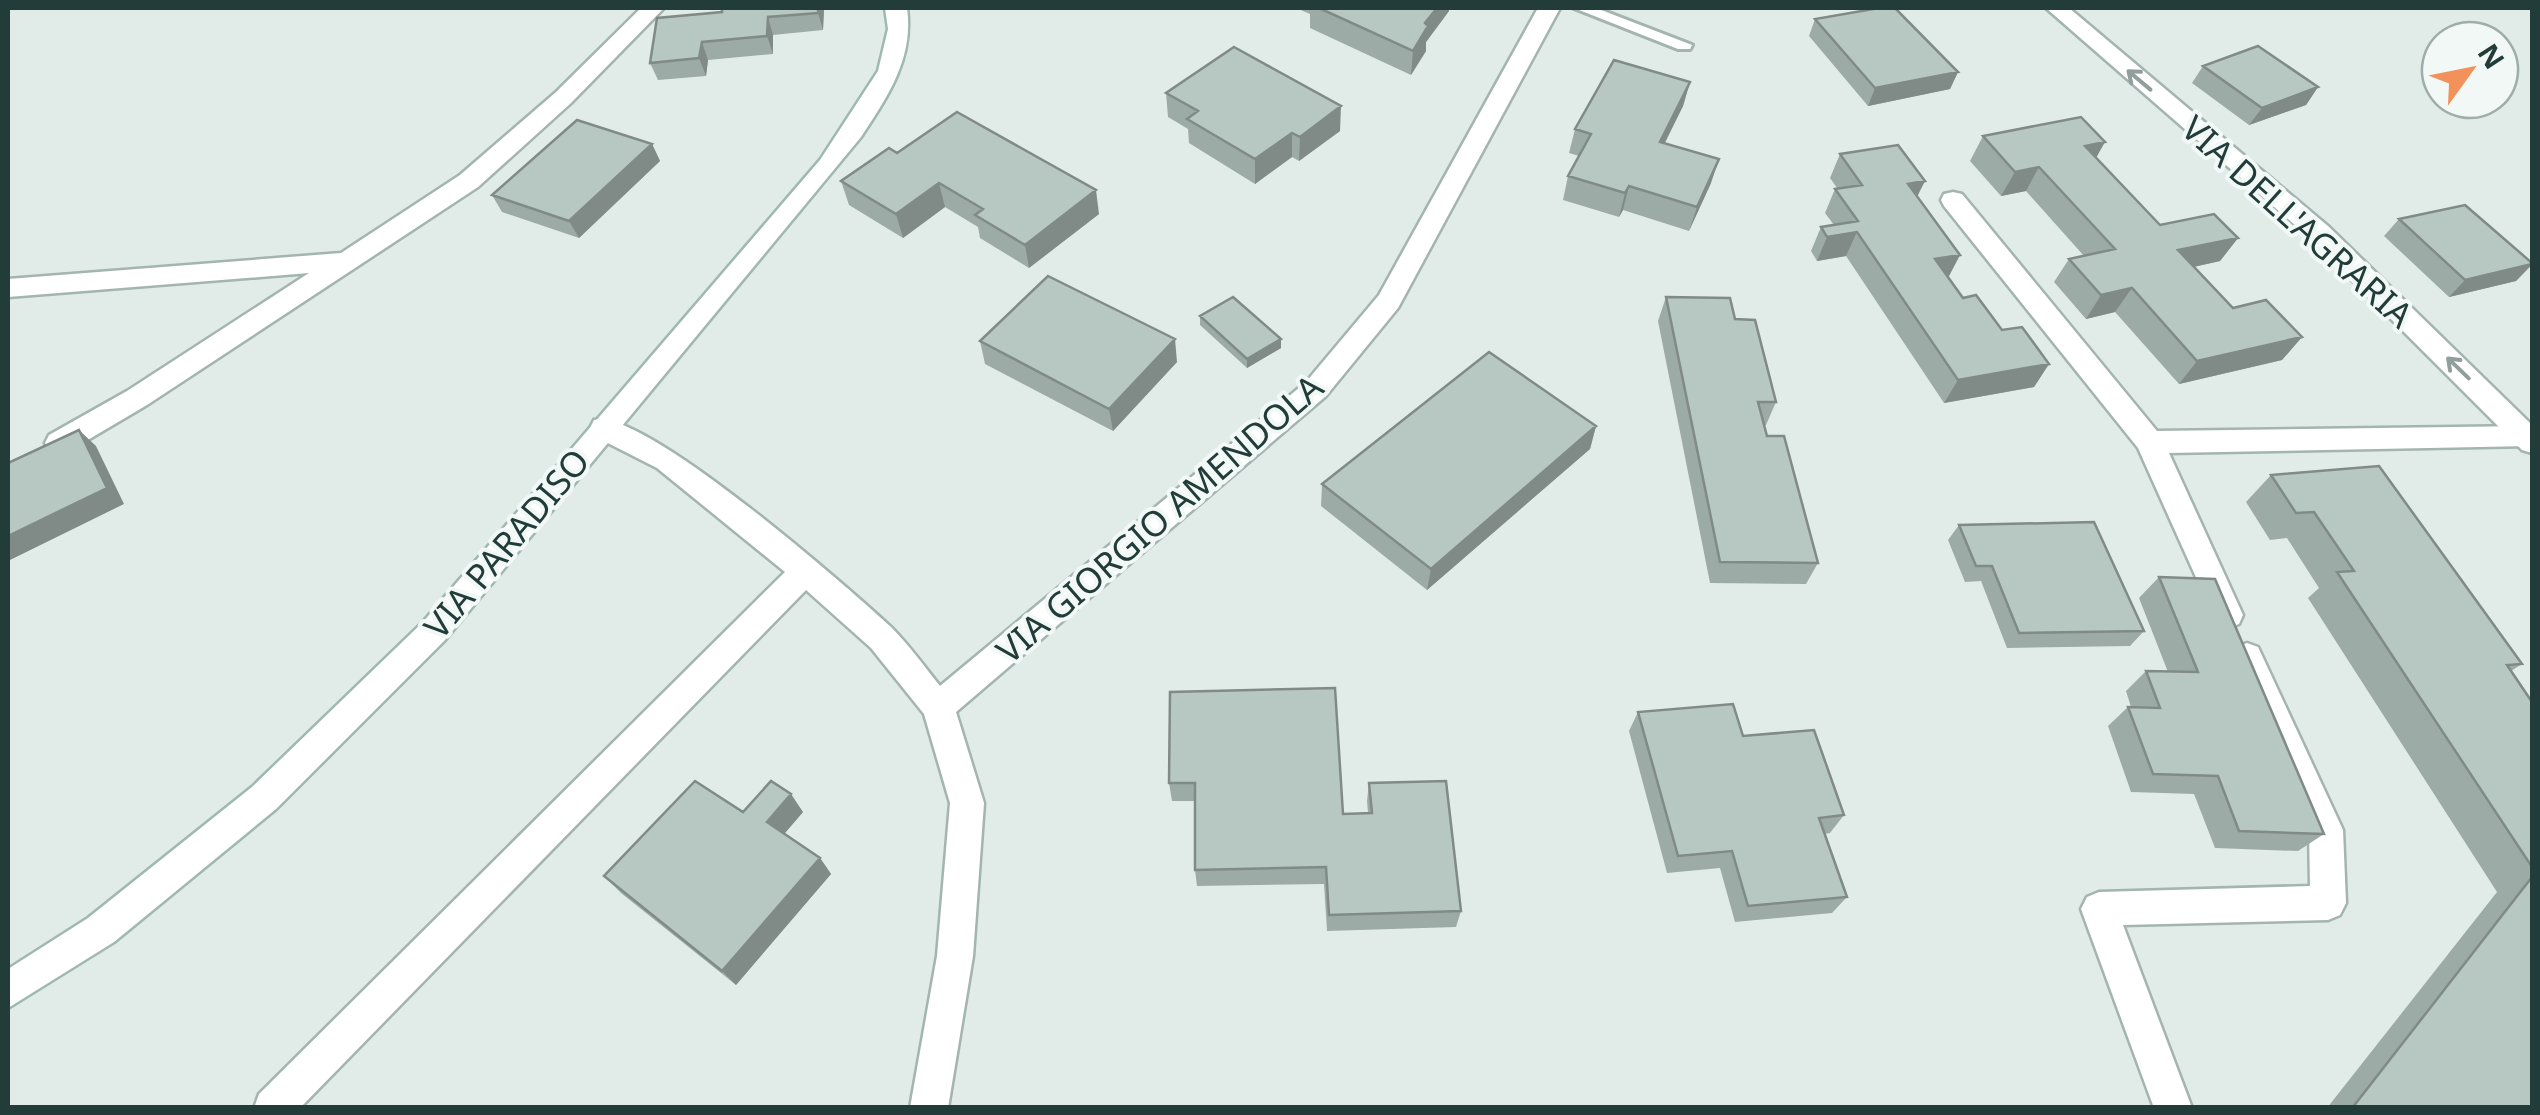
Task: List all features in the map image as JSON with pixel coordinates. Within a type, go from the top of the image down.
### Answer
[{"type":"street","points":[[59,443],[469,182],[563,98],[653,8]]},
{"type":"street","name":"VIA PARADISO","points":[[8,990],[101,930],[264,798],[434,631],[828,166],[894,54],[896,8]]},
{"type":"street","name":"VIA GIORGIO AMENDOLA","points":[[938,707],[1316,389],[1389,301],[1549,8]]},
{"type":"street","name":"VIA DELL'AGRARIA","points":[[2057,8],[2320,233],[2530,439]]},
{"type":"street","points":[[1953,200],[2150,442],[2326,830],[2328,902],[2099,909],[2173,1108]]},
{"type":"street","points":[[8,288],[352,260]]},
{"type":"street","points":[[604,428],[667,460],[805,572],[882,638],[938,707],[967,803],[955,956],[929,1108]]},
{"type":"street","points":[[2150,442],[2530,439]]},
{"type":"street","points":[[273,1108],[805,572]]},
{"type":"lane","points":[[1582,8],[1684,45]]},
{"type":"building","points":[[722,8],[818,8],[818,13],[768,17],[767,36],[702,42],[699,58],[650,63],[657,18],[722,12]]},
{"type":"building","points":[[1319,8],[1437,8],[1425,23],[1428,26],[1413,51]]},
{"type":"building","points":[[1895,8],[1958,72],[1875,88],[1815,19]]},
{"type":"building","points":[[2258,46],[2318,87],[2262,108],[2203,66]]},
{"type":"building","points":[[1234,47],[1341,106],[1300,137],[1292,133],[1255,159],[1187,119],[1198,111],[1166,93]]},
{"type":"building","points":[[1614,60],[1690,82],[1660,142],[1719,159],[1697,207],[1629,186],[1625,193],[1568,176],[1591,134],[1575,129]]},
{"type":"building","points":[[957,112],[1096,190],[1025,245],[975,215],[983,209],[939,183],[896,214],[841,181],[889,148],[897,153]]},
{"type":"building","points":[[2081,117],[2105,142],[2085,146],[2160,225],[2214,214],[2238,238],[2178,250],[2233,308],[2266,300],[2302,337],[2197,361],[2132,288],[2101,295],[2069,259],[2115,249],[2039,167],[2015,172],[1983,136]]},
{"type":"building","points":[[577,120],[652,144],[569,221],[492,195]]},
{"type":"building","points":[[1898,145],[1925,181],[1908,184],[1960,255],[1935,259],[1963,298],[1976,295],[2002,330],[2022,327],[2049,364],[1958,380],[1857,232],[1827,237],[1821,227],[1858,221],[1835,189],[1862,185],[1840,154]]},
{"type":"building","points":[[2465,205],[2532,264],[2465,280],[2399,219]]},
{"type":"building","points":[[1048,276],[1175,339],[1109,409],[980,341]]},
{"type":"building","points":[[1233,297],[1281,339],[1247,359],[1200,316]]},
{"type":"building","points":[[1666,297],[1730,298],[1735,319],[1755,320],[1776,402],[1758,402],[1767,436],[1784,436],[1818,563],[1720,562]]},
{"type":"building","points":[[1489,352],[1596,426],[1431,569],[1322,484]]},
{"type":"building","points":[[79,430],[107,488],[8,536],[8,463]]},
{"type":"building","points":[[2379,466],[2522,664],[2507,665],[2532,702],[2532,867],[2337,572],[2354,571],[2314,512],[2296,513],[2271,475]]},
{"type":"building","points":[[2094,522],[2144,631],[2019,633],[1992,566],[1976,566],[1959,525]]},
{"type":"building","points":[[2159,577],[2215,579],[2324,834],[2239,831],[2218,776],[2153,774],[2128,707],[2160,708],[2146,671],[2198,672]]},
{"type":"building","points":[[1335,688],[1343,814],[1372,813],[1369,783],[1446,781],[1461,911],[1329,915],[1326,867],[1195,870],[1195,783],[1169,783],[1170,692]]},
{"type":"building","points":[[1733,704],[1743,736],[1814,730],[1844,815],[1819,818],[1847,897],[1748,906],[1732,851],[1678,856],[1638,712]]},
{"type":"building","points":[[695,781],[743,812],[771,781],[791,794],[767,822],[820,858],[722,971],[604,876]]},
{"type":"building","points":[[2532,877],[2532,1108],[2354,1108],[2353,1107]]}]
